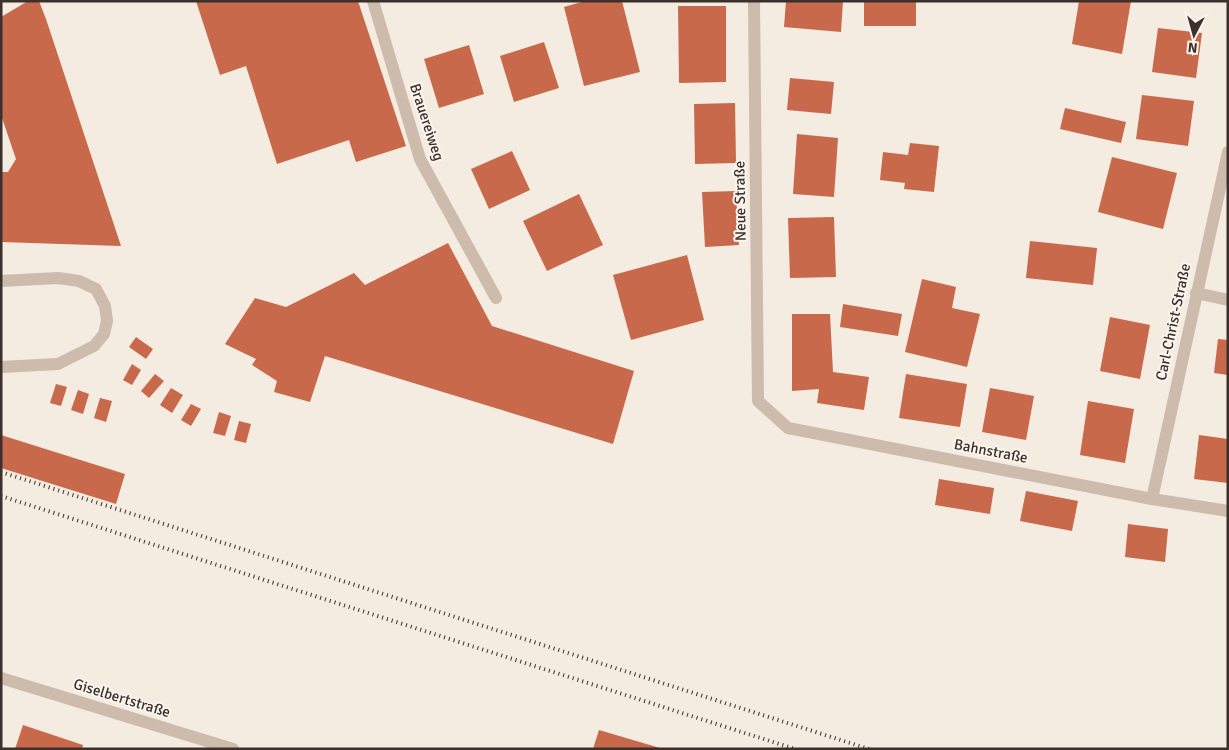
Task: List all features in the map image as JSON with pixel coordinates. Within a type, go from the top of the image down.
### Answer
[{"type":"street","name":"Brauereiweg","points":[[373,1],[420,159],[496,298]]},
{"type":"street","name":"Neue Straße","points":[[754,1],[758,401]]},
{"type":"street","name":"Carl-Christ-Straße","points":[[1152,500],[1228,152]]},
{"type":"street","points":[[1,281],[58,278],[79,280],[96,289],[105,306],[107,321],[104,334],[94,346],[58,364],[1,367]]},
{"type":"street","points":[[1196,293],[1228,300]]},
{"type":"street","name":"Bahnstraße","points":[[758,401],[788,428],[1152,500],[1228,511]]},
{"type":"street","name":"Giselbertstraße","points":[[1,678],[233,749]]},
{"type":"building","points":[[28,1],[39,1],[46,19],[121,246],[1,242],[1,172],[8,172],[16,159],[1,115],[1,17]]},
{"type":"building","points":[[196,1],[358,1],[406,146],[356,162],[349,140],[277,164],[246,66],[220,75]]},
{"type":"building","points":[[585,1],[622,1],[640,72],[584,86],[564,7]]},
{"type":"building","points":[[786,1],[843,1],[841,32],[784,27]]},
{"type":"building","points":[[864,1],[916,1],[916,26],[864,26]]},
{"type":"building","points":[[1079,1],[1131,1],[1122,54],[1072,44]]},
{"type":"building","points":[[678,6],[726,6],[726,82],[679,83]]},
{"type":"building","points":[[1158,28],[1202,33],[1196,78],[1152,72]]},
{"type":"building","points":[[544,42],[559,88],[514,102],[500,56]]},
{"type":"building","points":[[469,45],[484,94],[439,108],[424,59]]},
{"type":"building","points":[[790,78],[834,82],[831,114],[787,110]]},
{"type":"building","points":[[1142,95],[1194,101],[1188,146],[1136,139]]},
{"type":"building","points":[[735,103],[736,163],[695,164],[694,104]]},
{"type":"building","points":[[1065,108],[1126,122],[1121,143],[1060,129]]},
{"type":"building","points":[[797,134],[838,138],[834,197],[793,194]]},
{"type":"building","points":[[910,143],[939,146],[934,192],[904,189],[905,183],[880,180],[883,152],[908,155]]},
{"type":"building","points":[[512,151],[530,190],[489,209],[471,169]]},
{"type":"building","points":[[1112,157],[1177,173],[1163,229],[1098,212]]},
{"type":"building","points":[[736,191],[739,245],[705,247],[702,192]]},
{"type":"building","points":[[579,194],[603,245],[547,271],[523,221]]},
{"type":"building","points":[[834,217],[836,277],[790,278],[788,218]]},
{"type":"building","points":[[1030,241],[1097,248],[1093,285],[1026,278]]},
{"type":"building","points":[[448,243],[492,326],[634,371],[613,444],[325,356],[310,402],[274,392],[277,381],[252,365],[256,359],[225,344],[255,298],[286,307],[354,273],[365,285]]},
{"type":"building","points":[[687,255],[704,320],[631,340],[613,275]]},
{"type":"building","points":[[922,279],[956,287],[952,308],[980,314],[967,367],[905,352]]},
{"type":"building","points":[[843,304],[902,314],[898,336],[840,327]]},
{"type":"building","points":[[792,314],[830,314],[833,372],[869,377],[864,410],[817,403],[819,389],[792,391]]},
{"type":"building","points":[[1110,317],[1150,325],[1140,379],[1100,371]]},
{"type":"building","points":[[136,337],[153,349],[146,359],[129,347]]},
{"type":"building","points":[[1218,339],[1228,340],[1228,375],[1214,373]]},
{"type":"building","points":[[132,364],[141,370],[132,385],[123,380]]},
{"type":"building","points":[[155,374],[164,381],[149,398],[141,391]]},
{"type":"building","points":[[906,374],[967,384],[960,427],[899,418]]},
{"type":"building","points":[[56,384],[67,387],[61,406],[50,403]]},
{"type":"building","points":[[171,388],[183,395],[172,413],[160,405]]},
{"type":"building","points":[[990,388],[1034,396],[1026,440],[982,432]]},
{"type":"building","points":[[78,390],[89,394],[83,414],[71,410]]},
{"type":"building","points":[[100,398],[112,401],[106,422],[94,418]]},
{"type":"building","points":[[1088,401],[1134,409],[1125,463],[1080,455]]},
{"type":"building","points":[[191,404],[201,409],[191,426],[181,420]]},
{"type":"building","points":[[219,412],[231,416],[225,436],[213,433]]},
{"type":"building","points":[[239,421],[251,424],[246,443],[234,440]]},
{"type":"building","points":[[1,435],[125,474],[116,504],[1,468]]},
{"type":"building","points":[[1199,435],[1228,439],[1228,483],[1194,479]]},
{"type":"building","points":[[939,479],[994,488],[990,514],[935,505]]},
{"type":"building","points":[[1026,491],[1078,501],[1072,531],[1020,521]]},
{"type":"building","points":[[1128,524],[1168,529],[1165,562],[1125,557]]},
{"type":"building","points":[[23,725],[83,745],[82,749],[15,749]]},
{"type":"building","points":[[599,730],[660,748],[660,749],[593,749]]},
{"type":"railway","points":[[1,472],[869,749]]},
{"type":"railway","points":[[1,496],[795,749]]}]
